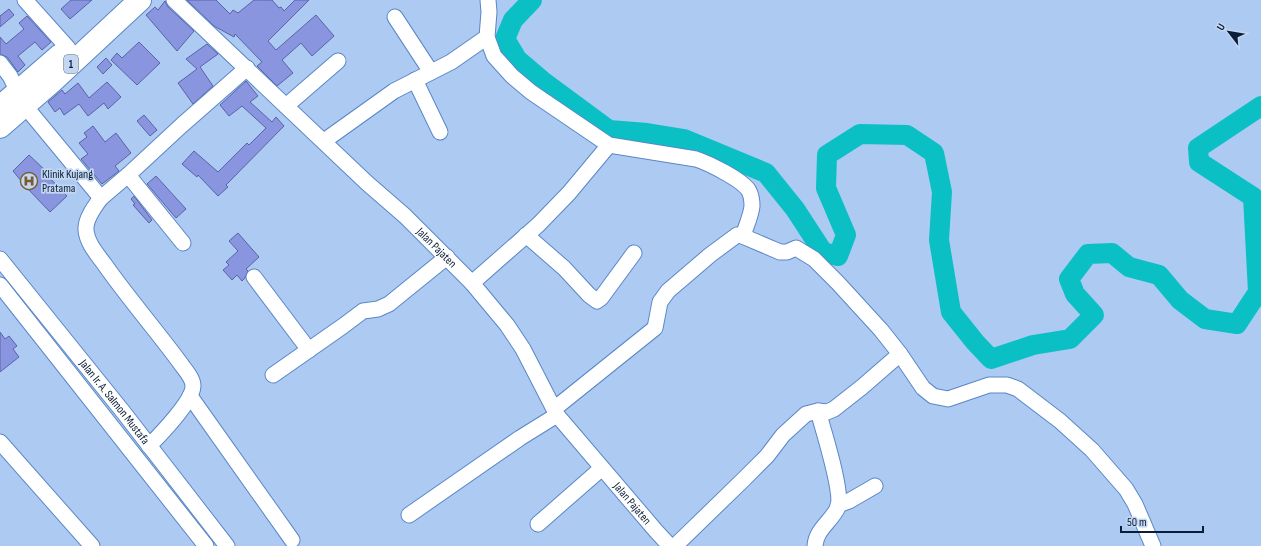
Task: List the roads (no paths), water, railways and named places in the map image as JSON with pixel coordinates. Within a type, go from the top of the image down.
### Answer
[{"type":"highway","name":"1","points":[[0,127],[21,98],[68,48],[120,0]]},
{"type":"highway","name":"1","points":[[0,107],[21,98],[140,0]]},
{"type":"street","points":[[25,0],[68,48]]},
{"type":"street","name":"Jalan Pajaten","points":[[174,0],[367,183],[405,216],[472,283],[507,325],[523,349],[555,412],[663,538]]},
{"type":"street","points":[[488,0],[489,12],[487,37],[494,56],[512,76],[531,92],[609,146],[696,159],[707,163],[739,181],[748,190],[752,207],[743,236]]},
{"type":"street","points":[[395,17],[431,72]]},
{"type":"street","points":[[324,141],[375,103],[414,80],[451,62],[487,37]]},
{"type":"street","points":[[286,106],[338,61]]},
{"type":"street","points":[[0,63],[10,76],[21,98],[101,198]]},
{"type":"street","points":[[149,446],[172,421],[190,396],[193,384],[181,364],[119,285],[91,245],[86,232],[86,226],[95,206],[101,198],[247,68]]},
{"type":"street","points":[[414,80],[440,132]]},
{"type":"street","points":[[472,283],[526,235],[569,193],[609,146]]},
{"type":"street","points":[[128,175],[184,243]]},
{"type":"street","points":[[526,235],[564,268],[589,295],[597,301],[601,298],[634,253]]},
{"type":"street","points":[[409,516],[555,412],[655,328],[660,302],[668,291],[710,255],[737,235],[743,236],[774,250],[786,252],[796,248],[814,259],[881,330],[900,354],[923,388],[933,396],[948,399],[989,385],[1001,385],[1018,389],[1035,401],[1092,450],[1113,473],[1135,504],[1153,546]]},
{"type":"street","points":[[273,375],[363,311],[378,309],[389,304],[447,257]]},
{"type":"street","name":"Jalan Ir. A. Salmon Mustafa","points":[[0,259],[124,413],[227,546]]},
{"type":"street","points":[[254,277],[309,350]]},
{"type":"street","name":"Jalan Ir. A. Salmon Mustafa","points":[[0,285],[206,546]]},
{"type":"street","points":[[21,311],[34,301]]},
{"type":"street","points":[[675,546],[767,456],[783,435],[806,414],[818,411],[827,412],[834,409],[900,354]]},
{"type":"street","points":[[190,396],[292,540]]},
{"type":"street","points":[[816,546],[818,533],[832,517],[838,505],[839,490],[818,411]]},
{"type":"street","points":[[0,442],[92,546]]},
{"type":"street","points":[[538,524],[602,468]]},
{"type":"street","points":[[838,505],[849,501],[875,486]]},
{"type":"waterway","points":[[532,0],[513,20],[505,39],[517,59],[544,82],[609,130],[647,133],[684,139],[766,173],[795,209],[823,252],[838,256],[846,235],[826,188],[827,155],[860,134],[907,135],[934,153],[942,192],[939,240],[951,312],[991,359],[1033,345],[1070,339],[1094,315],[1075,294],[1069,279],[1088,254],[1112,253],[1129,267],[1159,275],[1180,300],[1205,319],[1237,324],[1258,292],[1253,197],[1199,162],[1198,148],[1261,106]]},
{"type":"place","name":"Klinik Kujang Pratama","points":[[29,181]]}]
